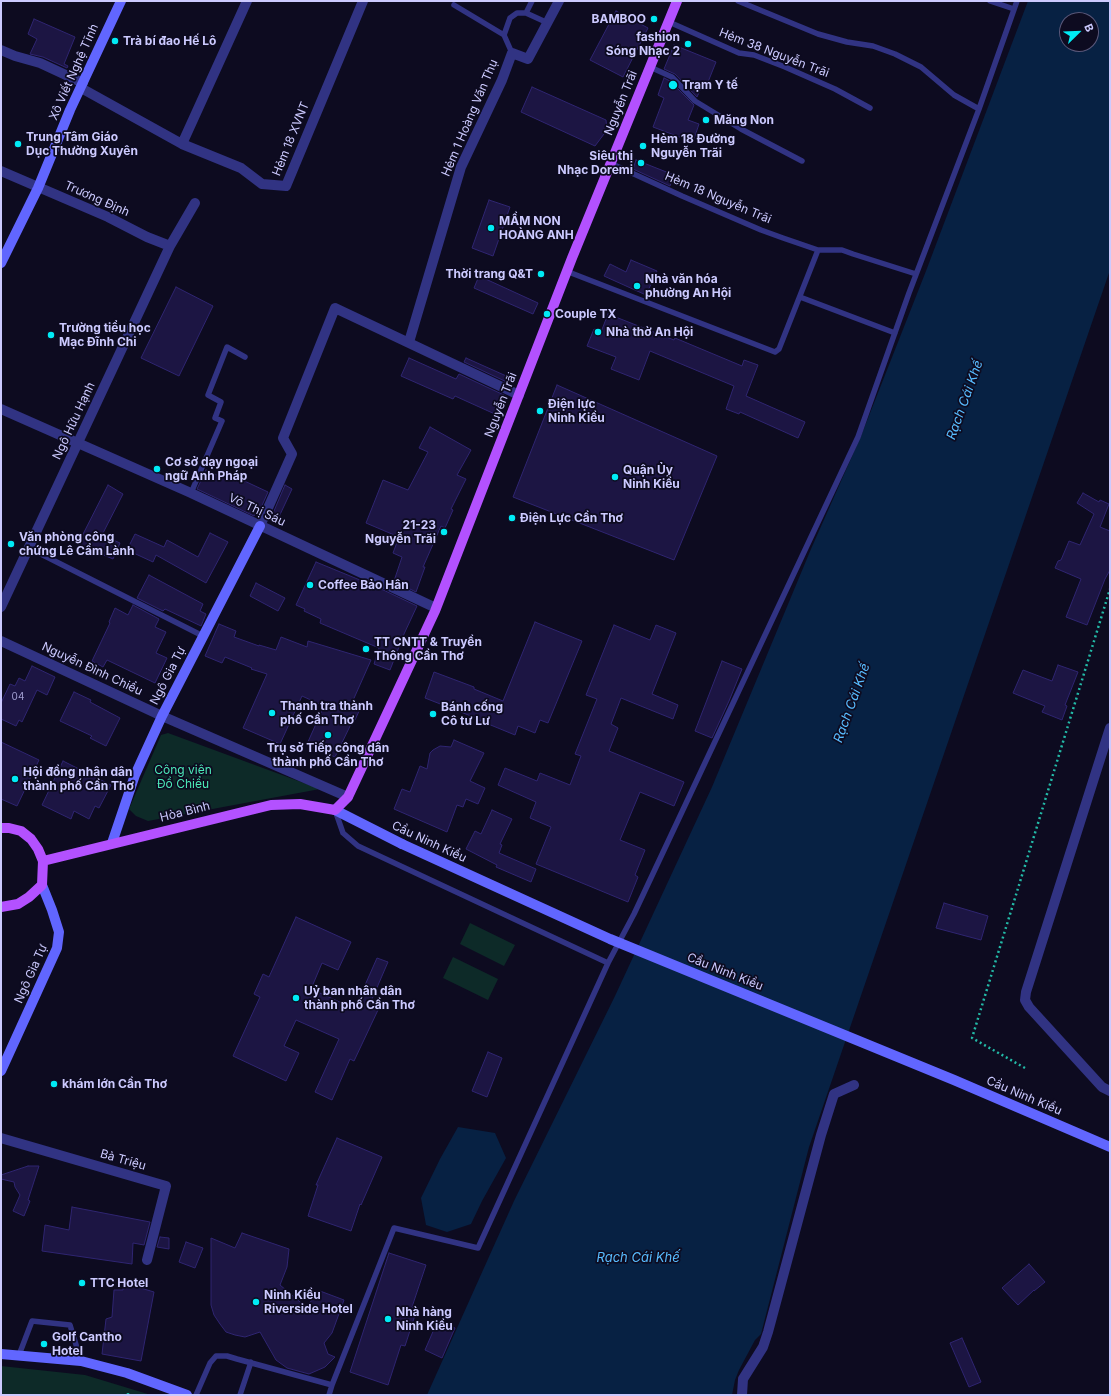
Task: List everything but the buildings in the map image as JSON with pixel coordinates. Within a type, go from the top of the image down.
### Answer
[{"type":"main road","name":"Nguyễn Trãi","points":[[335,810],[348,797],[436,608],[566,271],[677,1]]},
{"type":"main road","name":"Hòa Bình","points":[[43,861],[271,805],[300,804],[335,810]]},
{"type":"main road","points":[[1,828],[21,831],[31,839],[38,849],[43,861],[42,885],[29,897],[18,904],[4,907],[1,906]]},
{"type":"street","name":"Xô Viết Nghệ Tĩnh","points":[[1,263],[38,188],[82,85],[121,1]]},
{"type":"street","points":[[182,144],[247,1]]},
{"type":"street","name":"Hẻm 18 XVNT","points":[[1,50],[15,56],[40,62],[182,144],[241,168],[262,184],[286,186],[363,1]]},
{"type":"street","name":"Hẻm 1 Hoàng Văn Thụ","points":[[409,342],[461,167],[502,80],[512,53],[528,59],[559,1]]},
{"type":"street","name":"Trương Định","points":[[1,171],[108,217],[147,237],[170,246]]},
{"type":"street","points":[[170,246],[195,203]]},
{"type":"street","name":"Ngô Hữu Hạnh","points":[[1,607],[170,246]]},
{"type":"street","points":[[260,526],[292,454],[283,438],[335,308],[519,395]]},
{"type":"street","name":"Võ Thị Sáu","points":[[1,409],[190,493],[436,608]]},
{"type":"street","name":"Ngô Gia Tự","points":[[112,843],[135,775],[162,716],[260,526]]},
{"type":"street","name":"Nguyễn Đình Chiểu","points":[[1,641],[162,716],[348,797]]},
{"type":"street","points":[[1110,728],[1026,992],[1025,1000],[1029,1007],[1102,1087],[1110,1091]]},
{"type":"street","name":"Cầu Ninh Kiều","points":[[335,810],[402,844],[610,939],[954,1080],[1110,1147]]},
{"type":"street","name":"Ngô Gia Tự","points":[[1,1071],[58,948],[59,932],[42,885]]},
{"type":"street","points":[[742,1395],[743,1379],[763,1347],[768,1332],[821,1135],[834,1094],[854,1085]]},
{"type":"street","name":"Bà Triệu","points":[[1,1138],[166,1186],[147,1260]]},
{"type":"street","points":[[1,1354],[81,1361],[127,1373],[187,1395]]},
{"type":"lane","points":[[526,14],[532,1]]},
{"type":"lane","points":[[738,1],[818,34],[847,42],[873,46],[895,54],[921,67],[954,95],[979,109]]},
{"type":"lane","points":[[990,1],[1014,9]]},
{"type":"lane","points":[[329,1395],[394,1228],[478,1248],[608,962],[634,914],[858,437],[916,274],[979,109],[1017,1]]},
{"type":"lane","points":[[454,5],[504,35],[512,53]]},
{"type":"lane","points":[[504,35],[510,18],[517,13],[526,14],[548,23]]},
{"type":"lane","name":"Hẻm 38 Nguyễn Trãi","points":[[669,22],[739,53],[754,55],[835,89],[870,108]]},
{"type":"lane","points":[[650,67],[672,77],[695,101],[741,129],[802,161]]},
{"type":"lane","name":"Hẻm 18 Nguyễn Trãi","points":[[610,163],[761,230],[818,250],[842,250],[916,274]]},
{"type":"lane","points":[[566,271],[775,352],[779,349],[818,250]]},
{"type":"lane","points":[[800,297],[895,333]]},
{"type":"lane","points":[[190,493],[222,421],[215,418],[221,402],[208,395],[227,347],[245,357]]},
{"type":"lane","points":[[29,548],[203,636]]},
{"type":"lane","points":[[335,810],[343,833],[358,846],[608,962]]},
{"type":"lane","points":[[19,1355],[32,1321],[70,1325],[81,1361]]},
{"type":"lane","points":[[196,1395],[210,1363],[216,1356],[227,1356],[252,1362],[332,1385]]},
{"type":"lane","points":[[240,1395],[252,1362]]},
{"type":"path","points":[[1025,1068],[972,1038],[1110,589]]},
{"type":"green space","name":"Công viên Đồ Chiểu","points":[[168,733],[320,789],[148,821],[136,816],[129,809],[161,735]]},
{"type":"green space","points":[[470,923],[515,945],[504,966],[460,944]]},
{"type":"green space","points":[[453,957],[498,979],[488,1000],[443,978]]},
{"type":"green space","points":[[1,1366],[85,1375],[151,1395],[1,1395]]},
{"type":"water","name":"Rạch Cái Khế","points":[[1028,1],[1110,1],[1110,270],[809,1147],[761,1334],[755,1340],[739,1370],[732,1395],[427,1395],[514,1201],[615,996],[712,787],[811,549],[861,436],[926,271]]},
{"type":"water","points":[[458,1127],[495,1133],[506,1158],[471,1224],[447,1232],[426,1225],[421,1198]]},
{"type":"place","name":"BAMBOO","points":[[654,19]]},
{"type":"place","name":"Trà bí đao Hế Lô","points":[[115,41]]},
{"type":"place","name":"fashion Sóng Nhạc 2","points":[[688,44]]},
{"type":"place","name":"Trạm Y tế","points":[[673,85]]},
{"type":"place","name":"Măng Non","points":[[706,120]]},
{"type":"place","name":"Trung Tâm Giáo Dục Thường Xuyên","points":[[18,144]]},
{"type":"place","name":"Hẻm 18 Đường Nguyễn Trãi","points":[[643,146]]},
{"type":"place","name":"Siêu thị Nhạc Doremi","points":[[641,163]]},
{"type":"place","name":"MẦM NON HOÀNG ANH","points":[[491,228]]},
{"type":"place","name":"Thời trang Q&T","points":[[541,274]]},
{"type":"place","name":"Nhà văn hóa phường An Hội","points":[[637,286]]},
{"type":"place","name":"Couple TX","points":[[547,314]]},
{"type":"place","name":"Nhà thờ An Hội","points":[[598,332]]},
{"type":"place","name":"Trường tiểu học Mạc Đĩnh Chi","points":[[51,335]]},
{"type":"place","name":"Điện lực Ninh Kiều","points":[[540,411]]},
{"type":"place","name":"Cơ sở dạy ngoại ngữ Anh Pháp","points":[[157,469]]},
{"type":"place","name":"Quận Ủy Ninh Kiều","points":[[615,477]]},
{"type":"place","name":"Điện Lực Cần Thơ","points":[[512,518]]},
{"type":"place","name":"21-23 Nguyễn Trãi","points":[[444,532]]},
{"type":"place","name":"Văn phòng công chứng Lê Cẩm Lành","points":[[11,544]]},
{"type":"place","name":"Coffee Bảo Hân","points":[[310,585]]},
{"type":"place","name":"TT CNTT & Truyền Thông Cần Thơ","points":[[366,649]]},
{"type":"place","name":"Thanh tra thành phố Cần Thơ","points":[[272,713]]},
{"type":"place","name":"Bánh cống Cô tư Lư","points":[[433,714]]},
{"type":"place","name":"Trụ sở Tiếp công dân thành phố Cần Thơ","points":[[328,735]]},
{"type":"place","name":"Hội đồng nhân dân thành phố Cần Thơ","points":[[15,779]]},
{"type":"place","name":"Uỷ ban nhân dân thành phố Cần Thơ","points":[[296,998]]},
{"type":"place","name":"khám lớn Cần Thơ","points":[[54,1084]]},
{"type":"place","name":"TTC Hotel","points":[[82,1283]]},
{"type":"place","name":"Ninh Kiều Riverside Hotel","points":[[256,1302]]},
{"type":"place","name":"Nhà hàng Ninh Kiều","points":[[388,1319]]},
{"type":"place","name":"Golf Cantho Hotel","points":[[44,1344]]}]
